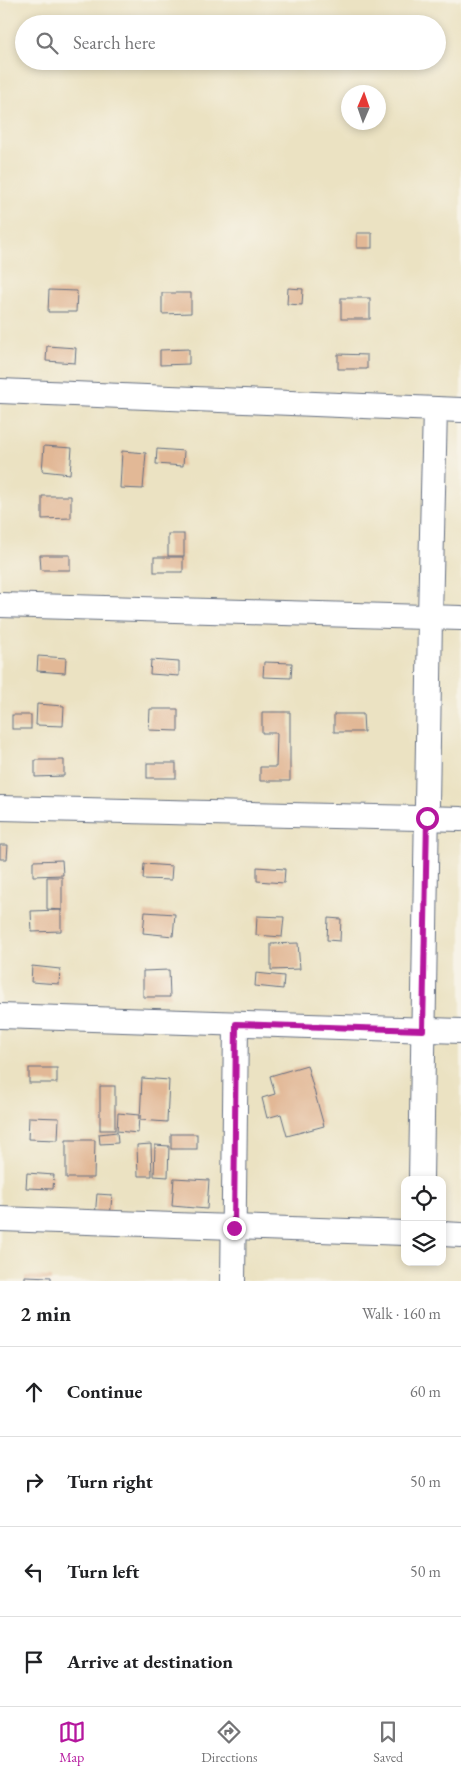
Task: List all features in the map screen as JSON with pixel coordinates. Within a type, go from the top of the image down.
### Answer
[{"type":"street","points":[[0,392],[461,410]]},
{"type":"street","points":[[420,1176],[435,409]]},
{"type":"street","points":[[0,605],[461,618]]},
{"type":"street","points":[[0,808],[461,819]]},
{"type":"street","points":[[0,1016],[461,1031]]},
{"type":"street","points":[[233,1281],[236,1024]]},
{"type":"street","points":[[0,1220],[401,1233]]},
{"type":"street","points":[[446,1234],[461,1235]]},
{"type":"building","points":[[357,233],[372,233],[372,248],[357,248]]},
{"type":"building","points":[[288,288],[303,289],[302,305],[287,304]]},
{"type":"building","points":[[49,290],[77,291],[76,312],[48,312]]},
{"type":"building","points":[[162,293],[191,293],[191,313],[162,314]]},
{"type":"building","points":[[341,298],[370,298],[370,319],[341,319]]},
{"type":"building","points":[[47,346],[76,348],[75,363],[46,361]]},
{"type":"building","points":[[189,349],[189,364],[160,365],[160,350]]},
{"type":"building","points":[[338,354],[367,355],[367,369],[338,369]]},
{"type":"building","points":[[44,446],[72,448],[70,474],[42,471]]},
{"type":"building","points":[[157,449],[184,451],[183,466],[156,464]]},
{"type":"building","points":[[122,451],[146,453],[143,489],[120,488]]},
{"type":"building","points":[[42,496],[71,496],[71,518],[42,519]]},
{"type":"building","points":[[168,534],[184,534],[184,556],[168,556]]},
{"type":"building","points":[[40,555],[70,555],[70,570],[41,570]]},
{"type":"building","points":[[154,557],[183,557],[183,572],[154,572]]},
{"type":"building","points":[[38,656],[66,658],[65,673],[37,671]]},
{"type":"building","points":[[151,660],[179,662],[179,676],[150,674]]},
{"type":"building","points":[[264,662],[292,663],[291,678],[263,677]]},
{"type":"building","points":[[37,704],[64,706],[63,726],[36,725]]},
{"type":"building","points":[[150,709],[178,709],[178,731],[149,730]]},
{"type":"building","points":[[262,712],[290,712],[290,781],[260,781],[260,767],[276,767],[277,733],[262,733]]},
{"type":"building","points":[[334,714],[363,714],[364,732],[334,732]]},
{"type":"building","points":[[12,715],[31,715],[31,729],[12,729]]},
{"type":"building","points":[[35,760],[64,760],[64,776],[35,777]]},
{"type":"building","points":[[147,763],[176,763],[176,778],[147,778]]},
{"type":"building","points":[[0,845],[8,845],[7,859],[0,859]]},
{"type":"building","points":[[62,860],[63,875],[33,876],[33,861]]},
{"type":"building","points":[[144,864],[172,866],[171,880],[143,879]]},
{"type":"building","points":[[257,867],[285,869],[284,883],[257,881]]},
{"type":"building","points":[[47,877],[62,877],[62,910],[47,909]]},
{"type":"building","points":[[61,910],[61,931],[32,932],[31,911]]},
{"type":"building","points":[[145,912],[175,914],[173,936],[143,933]]},
{"type":"building","points":[[257,916],[284,917],[282,937],[256,935]]},
{"type":"building","points":[[328,918],[341,919],[340,941],[327,940]]},
{"type":"building","points":[[298,943],[300,969],[271,970],[271,944]]},
{"type":"building","points":[[32,966],[60,969],[59,984],[31,982]]},
{"type":"building","points":[[169,970],[170,997],[143,997],[143,971]]},
{"type":"building","points":[[256,973],[284,976],[283,989],[255,986]]},
{"type":"building","points":[[307,1065],[324,1126],[287,1136],[281,1114],[267,1118],[262,1098],[275,1094],[270,1076]]},
{"type":"building","points":[[29,1068],[57,1068],[57,1083],[29,1083]]},
{"type":"building","points":[[142,1078],[169,1080],[167,1122],[140,1120]]},
{"type":"building","points":[[100,1086],[115,1086],[115,1130],[100,1130]]},
{"type":"building","points":[[118,1113],[139,1115],[138,1133],[117,1131]]},
{"type":"building","points":[[29,1117],[59,1118],[58,1140],[28,1139]]},
{"type":"building","points":[[117,1132],[118,1143],[100,1144],[99,1134]]},
{"type":"building","points":[[171,1134],[197,1134],[197,1149],[171,1149]]},
{"type":"building","points":[[66,1140],[95,1140],[94,1178],[66,1178]]},
{"type":"building","points":[[151,1144],[152,1176],[138,1176],[137,1145]]},
{"type":"building","points":[[155,1145],[169,1146],[168,1177],[154,1176]]},
{"type":"building","points":[[27,1173],[54,1175],[53,1189],[26,1188]]},
{"type":"building","points":[[174,1178],[209,1180],[207,1209],[172,1206]]},
{"type":"building","points":[[97,1194],[112,1195],[110,1219],[95,1217]]},
{"type":"building","points":[[25,1276],[51,1277],[51,1281],[25,1281]]},
{"type":"route","points":[[234,1228],[236,1024],[423,1030],[427,818]]}]
